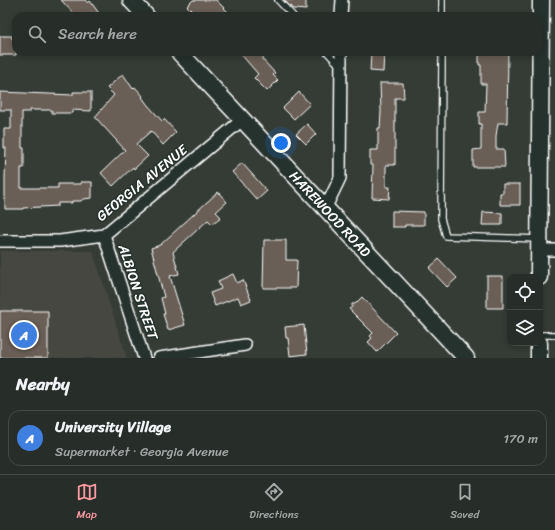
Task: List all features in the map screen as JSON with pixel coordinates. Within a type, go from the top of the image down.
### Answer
[{"type":"street","points":[[131,0],[142,12]]},
{"type":"street","points":[[341,12],[342,0]]},
{"type":"street","points":[[541,0],[541,12]]},
{"type":"street","name":"HAREWOOD ROAD","points":[[183,56],[466,358]]},
{"type":"street","points":[[325,209],[340,178],[341,56]]},
{"type":"street","points":[[540,274],[545,246],[542,56]]},
{"type":"street","name":"GEORGIA AVENUE","points":[[0,241],[60,241],[104,235],[242,120]]},
{"type":"street","name":"ALBION STREET","points":[[104,235],[144,358]]},
{"type":"street","points":[[159,358],[246,345]]},
{"type":"street","points":[[539,346],[539,358]]},
{"type":"lane","points":[[278,0],[289,12]]},
{"type":"lane","points":[[442,0],[442,12]]},
{"type":"lane","points":[[331,56],[341,67]]},
{"type":"lane","points":[[442,56],[441,220],[446,236],[545,246]]},
{"type":"lane","points":[[543,335],[555,335]]},
{"type":"shaded area","points":[[0,251],[93,251],[127,358],[0,358]]},
{"type":"building","points":[[61,0],[85,0],[88,3],[90,1],[98,12],[72,12]]},
{"type":"building","points":[[193,0],[216,0],[228,12],[193,12],[187,6]]},
{"type":"building","points":[[284,0],[306,0],[306,10],[293,9]]},
{"type":"building","points":[[0,36],[12,36],[12,55],[0,55]]},
{"type":"building","points":[[242,56],[265,56],[262,59],[275,73],[273,75],[278,80],[267,91],[254,78],[258,74]]},
{"type":"building","points":[[371,56],[384,56],[383,72],[370,71]]},
{"type":"building","points":[[479,56],[508,56],[507,123],[498,123],[496,136],[496,149],[504,149],[505,167],[473,167],[473,150],[481,149],[481,124],[479,124],[479,112],[485,112],[486,84],[481,84],[481,65],[479,65]]},
{"type":"building","points":[[123,74],[133,89],[135,87],[162,121],[164,119],[176,132],[163,145],[151,131],[136,144],[148,156],[134,169],[133,167],[113,186],[101,173],[125,150],[95,117],[114,95],[107,88]]},
{"type":"building","points":[[380,83],[403,83],[404,98],[395,98],[395,165],[386,165],[386,187],[390,187],[389,199],[372,198],[373,165],[370,165],[370,150],[378,150],[378,128],[380,128],[381,111]]},
{"type":"building","points":[[0,92],[73,95],[73,92],[91,92],[91,111],[72,110],[72,113],[52,113],[52,110],[30,110],[30,112],[22,112],[22,148],[24,148],[24,168],[21,168],[21,188],[58,188],[58,184],[81,184],[81,182],[92,182],[92,198],[83,199],[81,201],[72,201],[72,203],[58,203],[58,206],[5,209],[6,148],[4,148],[4,129],[11,129],[11,110],[0,110]]},
{"type":"building","points":[[299,92],[310,104],[294,119],[283,108]]},
{"type":"building","points":[[307,124],[316,134],[306,144],[296,134]]},
{"type":"building","points":[[242,163],[267,191],[257,200],[232,172]]},
{"type":"building","points":[[503,184],[520,184],[520,205],[500,205],[500,193],[503,193]]},
{"type":"building","points":[[218,192],[227,202],[216,212],[221,217],[212,224],[208,220],[173,252],[179,274],[170,276],[185,325],[168,330],[163,314],[165,314],[161,298],[164,297],[151,248],[160,245]]},
{"type":"building","points":[[392,211],[424,212],[424,225],[392,227]]},
{"type":"building","points":[[483,212],[502,213],[502,225],[482,225]]},
{"type":"building","points":[[264,240],[286,240],[286,260],[297,260],[296,288],[263,288]]},
{"type":"building","points":[[439,259],[457,278],[447,287],[429,268]]},
{"type":"building","points":[[233,274],[237,283],[243,280],[251,300],[241,304],[238,297],[215,306],[210,293],[221,289],[218,281]]},
{"type":"building","points":[[487,276],[503,276],[503,308],[487,308]]},
{"type":"building","points":[[362,297],[396,333],[377,352],[368,342],[372,338],[370,336],[373,333],[349,309],[352,307],[352,304],[355,304]]},
{"type":"building","points":[[0,311],[48,311],[48,358],[0,358]]},
{"type":"building","points":[[304,325],[307,354],[290,356],[285,327]]},
{"type":"place","name":"University Village","points":[[24,335]]}]
